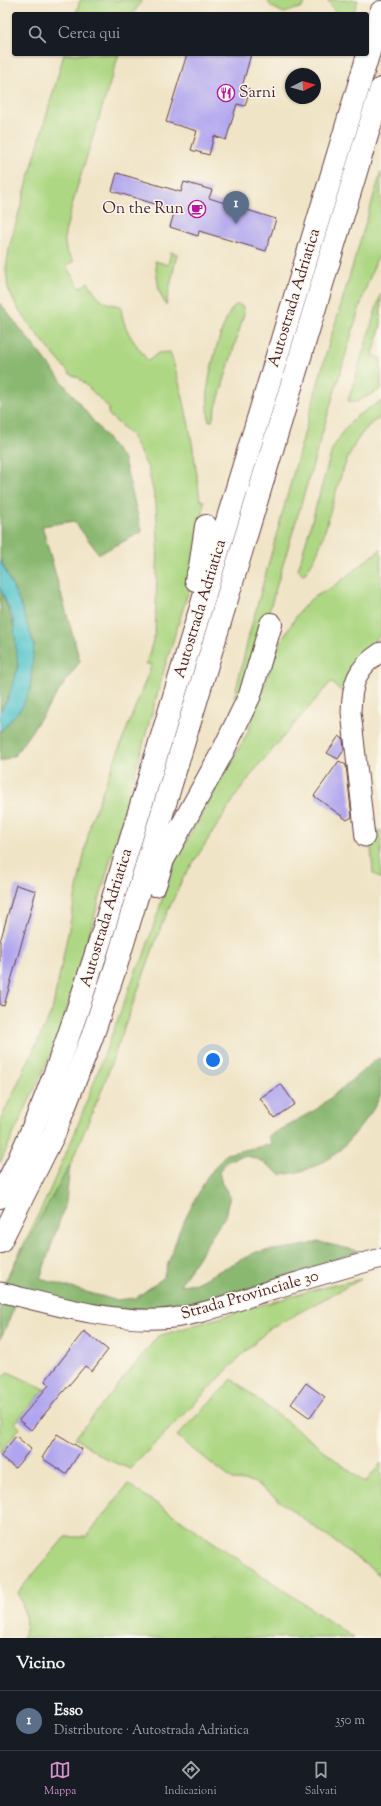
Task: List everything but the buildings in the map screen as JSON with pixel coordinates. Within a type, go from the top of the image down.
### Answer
[{"type":"highway","name":"Autostrada Adriatica","points":[[369,52],[381,12]]},
{"type":"highway","name":"Autostrada Adriatica","points":[[0,1197],[25,1146],[61,1058],[100,941],[368,56]]},
{"type":"highway","name":"Autostrada Adriatica","points":[[0,1242],[54,1134],[90,1044],[116,966],[381,89]]},
{"type":"highway","points":[[154,765],[150,738],[200,567],[206,526]]},
{"type":"highway","points":[[116,966],[131,956],[163,860],[223,751],[250,695],[271,624]]},
{"type":"street","points":[[365,837],[353,727],[352,697],[354,682],[361,670],[369,660],[381,652]]},
{"type":"street","name":"Strada Provinciale 30","points":[[0,1292],[109,1316],[157,1319],[174,1318],[196,1314],[277,1288],[381,1258]]},
{"type":"green space","points":[[80,0],[142,0],[134,12],[77,12]]},
{"type":"green space","points":[[271,0],[307,0],[302,7],[287,12],[282,12],[272,7],[268,2]]},
{"type":"green space","points":[[328,0],[358,0],[354,12],[335,12]]},
{"type":"green space","points":[[63,56],[118,56],[76,191],[65,233],[67,252],[74,261],[66,266],[80,288],[88,282],[98,296],[105,302],[121,306],[127,329],[134,342],[148,361],[158,353],[170,352],[181,388],[189,425],[200,500],[204,501],[201,542],[192,580],[166,663],[83,957],[56,1043],[0,1163],[0,1121],[52,1011],[91,821],[152,664],[146,664],[155,634],[158,539],[156,504],[148,468],[131,435],[108,414],[109,408],[79,378],[70,374],[36,333],[17,307],[8,288],[6,269],[10,244]]},
{"type":"green space","points":[[381,172],[381,253],[376,261],[364,293],[248,682],[243,695],[234,698],[249,635],[326,354]]},
{"type":"green space","points":[[171,252],[177,254],[166,305],[159,291],[155,261],[168,265]]},
{"type":"green space","points":[[381,293],[381,325],[373,355],[381,358],[381,389],[356,402],[348,401]]},
{"type":"green space","points":[[0,303],[124,460],[142,532],[99,554],[74,521],[42,526],[80,661],[15,755],[0,762],[0,732],[22,707],[34,645],[20,603],[0,559]]},
{"type":"green space","points":[[238,304],[243,307],[244,314],[212,421],[209,421],[208,387],[211,368],[223,327],[233,308]]},
{"type":"green space","points":[[381,401],[381,417],[367,427],[357,441],[348,458],[340,477],[318,551],[304,575],[298,570],[332,450],[345,428],[357,416]]},
{"type":"green space","points":[[381,549],[381,633],[360,660],[347,696],[331,682],[257,767],[238,793],[182,880],[162,924],[101,1092],[70,1165],[7,1278],[45,1201],[74,1135],[137,968],[142,961],[174,863],[248,732],[277,649],[298,613],[311,599],[334,586]]},
{"type":"green space","points":[[0,588],[12,619],[18,650],[15,680],[0,711]]},
{"type":"green space","points":[[381,830],[381,879],[373,873],[370,834]]},
{"type":"green space","points":[[378,1058],[381,1059],[380,1096],[360,1128],[333,1156],[308,1169],[281,1175],[264,1163],[251,1157],[237,1157],[224,1165],[219,1172],[222,1184],[230,1196],[225,1216],[180,1285],[196,1283],[256,1252],[296,1247],[319,1242],[359,1251],[301,1272],[194,1307],[156,1313],[113,1312],[0,1290],[70,1165],[66,1202],[40,1279],[115,1300],[136,1298],[163,1278],[180,1229],[207,1177],[226,1154],[272,1144],[268,1136],[317,1109]]},
{"type":"green space","points":[[361,1279],[269,1329],[130,1469],[106,1459],[75,1438],[158,1336],[313,1290]]},
{"type":"green space","points":[[0,1295],[18,1300],[0,1340]]},
{"type":"green space","points":[[8,1372],[45,1389],[15,1423],[20,1428],[0,1453],[0,1379]]},
{"type":"green space","points":[[232,1379],[365,1483],[381,1463],[381,1576],[254,1482],[233,1480],[177,1436]]},
{"type":"green space","points":[[128,1484],[354,1638],[22,1638],[26,1621],[24,1609],[18,1592],[65,1537],[86,1537]]},
{"type":"water","points":[[0,559],[20,603],[34,645],[30,690],[22,707],[0,732],[0,711],[8,699],[18,666],[13,618],[0,588]]},
{"type":"place","name":"Sarni","points":[[226,93]]},
{"type":"place","name":"On the Run","points":[[197,209]]},
{"type":"place","name":"Esso","points":[[236,224]]}]
